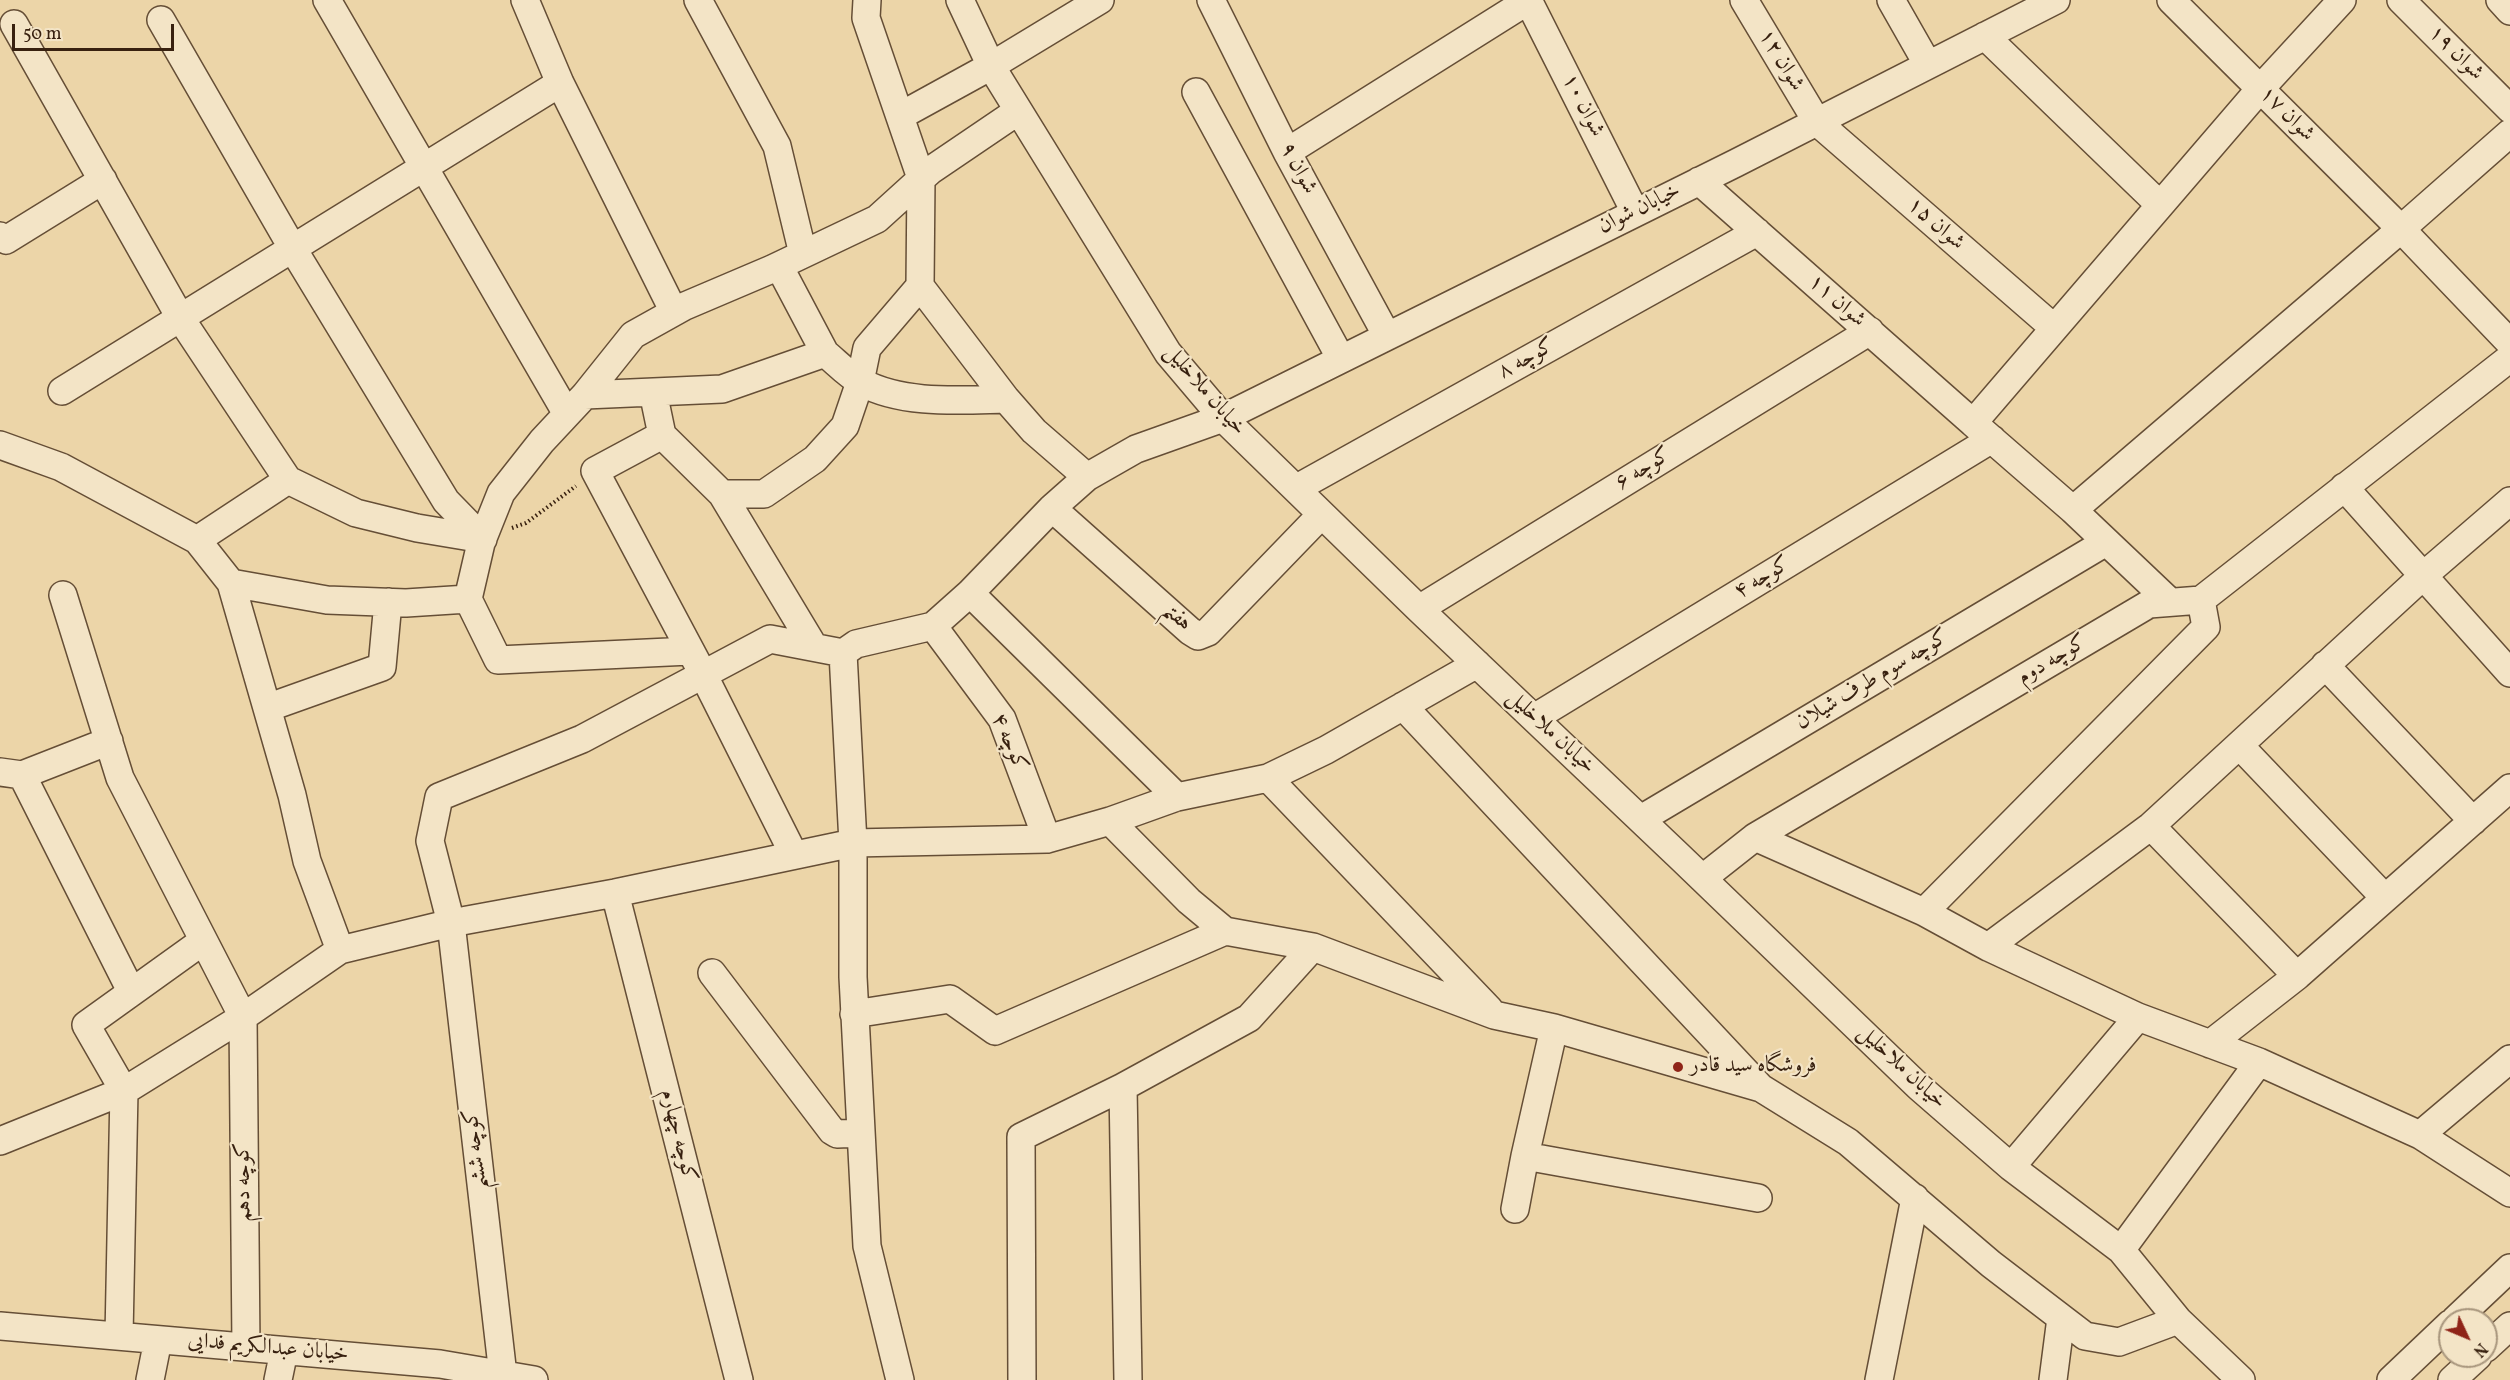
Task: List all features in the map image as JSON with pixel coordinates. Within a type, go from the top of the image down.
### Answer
[{"type":"street","points":[[327,0],[424,168],[576,405]]},
{"type":"street","points":[[525,0],[560,83],[674,312]]},
{"type":"street","points":[[698,0],[777,146],[803,254]]},
{"type":"street","points":[[867,0],[866,18],[921,178],[920,286],[1006,399],[1034,430],[1087,477]]},
{"type":"street","name":"خیابان ملاخلیل","points":[[960,0],[991,66],[1168,353],[1223,418],[1297,488],[1321,515],[1920,1087],[2011,1167],[2121,1250],[2178,1320],[2241,1380]]},
{"type":"street","points":[[900,117],[991,66],[1100,0]]},
{"type":"street","name":"شوان ۹","points":[[1211,0],[1287,152],[1387,336]]},
{"type":"street","points":[[1287,152],[1529,0]]},
{"type":"street","name":"شوان ۱۰","points":[[1529,0],[1635,212]]},
{"type":"street","name":"شوان ۱۲","points":[[1744,0],[1817,122]]},
{"type":"street","points":[[1891,0],[1928,65]]},
{"type":"street","name":"خیابان شوان","points":[[933,626],[970,593],[1052,508],[1087,477],[1136,449],[1223,418],[1817,122],[2056,0]]},
{"type":"street","name":"شوان ۱۷","points":[[2171,0],[2401,229],[2510,343]]},
{"type":"street","name":"کوچه ۴","points":[[1534,718],[1983,431],[2054,328],[2260,88],[2342,0]]},
{"type":"street","name":"شوان ۱۹","points":[[2401,0],[2510,109]]},
{"type":"street","points":[[2500,0],[2510,11]]},
{"type":"street","points":[[161,20],[293,249],[446,501],[483,539]]},
{"type":"street","points":[[14,24],[182,319],[288,480],[356,513],[417,528],[483,539]]},
{"type":"street","points":[[1985,36],[2160,205]]},
{"type":"street","points":[[62,391],[182,319],[560,83]]},
{"type":"street","points":[[1196,92],[1341,359]]},
{"type":"street","points":[[933,626],[856,644],[843,652],[770,639],[697,663],[498,660],[468,599],[483,539],[501,493],[633,334],[674,312],[779,266],[877,219],[921,178],[1018,111]]},
{"type":"street","name":"شوان ۱۵","points":[[1817,122],[2054,328]]},
{"type":"street","points":[[2073,510],[2510,133]]},
{"type":"street","points":[[0,236],[6,240],[103,180]]},
{"type":"street","name":"شوان ۱۱","points":[[1699,181],[2073,510],[2170,602]]},
{"type":"street","name":"کوچه ۸","points":[[1297,488],[1757,232]]},
{"type":"street","points":[[779,266],[825,353],[860,382],[893,395],[949,400],[1006,399]]},
{"type":"street","points":[[722,495],[764,494],[815,459],[845,426],[860,382],[867,348],[920,286]]},
{"type":"street","name":"کوچه ۶","points":[[1419,609],[1870,332]]},
{"type":"street","points":[[576,405],[653,392],[722,389],[825,353]]},
{"type":"street","points":[[1924,912],[2206,627],[2201,600],[2510,358]]},
{"type":"street","points":[[653,392],[662,435],[722,495],[814,647]]},
{"type":"street","points":[[662,435],[595,471],[697,663],[794,855]]},
{"type":"street","points":[[0,445],[61,467],[197,540],[231,582],[292,795],[307,861],[340,950]]},
{"type":"street","points":[[197,540],[288,480]]},
{"type":"street","points":[[2344,487],[2510,673]]},
{"type":"street","points":[[1988,947],[2151,826],[2423,576],[2510,501]]},
{"type":"street","name":"هفتم","points":[[1052,508],[1198,636],[1208,632],[1321,515]]},
{"type":"street","name":"کوچه سوم طرف شیلان","points":[[1641,819],[2106,542]]},
{"type":"street","points":[[231,582],[327,600],[388,602],[468,599]]},
{"type":"street","points":[[970,593],[1177,797]]},
{"type":"street","points":[[63,595],[120,778],[243,1017]]},
{"type":"street","name":"کوچه دوم","points":[[1703,878],[1755,837],[2149,604],[2201,600]]},
{"type":"street","points":[[267,708],[382,667],[388,602]]},
{"type":"street","name":"کوچه ۴","points":[[933,626],[1002,719],[1047,839]]},
{"type":"street","points":[[843,652],[853,843],[854,1014],[867,1246],[900,1380]]},
{"type":"street","name":"کوچه ششم","points":[[503,1375],[451,923],[430,841],[439,797],[582,739],[697,663]]},
{"type":"street","points":[[1,1143],[124,1091],[243,1017],[340,950],[451,923],[853,843],[1047,839],[1110,821],[1177,797],[1268,778],[1326,750],[1477,664]]},
{"type":"street","points":[[2325,665],[2473,821]]},
{"type":"street","points":[[1403,706],[1761,1088],[1848,1142],[1991,1264],[2085,1336],[2119,1342],[2178,1320]]},
{"type":"street","points":[[109,741],[11,774],[131,991]]},
{"type":"street","points":[[2240,745],[2385,898]]},
{"type":"street","points":[[1268,778],[1494,1015]]},
{"type":"street","points":[[2210,1044],[2297,976],[2510,788]]},
{"type":"street","points":[[1110,821],[1189,901],[1225,931],[1312,947],[1494,1015],[1554,1028],[1761,1088]]},
{"type":"street","points":[[2151,826],[2297,976]]},
{"type":"street","points":[[1755,837],[1924,912],[1988,947],[2138,1017],[2259,1062],[2420,1135],[2510,1193]]},
{"type":"street","name":"کوچه چهارم","points":[[615,892],[739,1380]]},
{"type":"street","points":[[854,1014],[950,999],[995,1031],[1225,931]]},
{"type":"street","points":[[119,1336],[124,1091],[86,1025],[203,941]]},
{"type":"street","points":[[1022,1380],[1021,1137],[1123,1087],[1249,1018],[1312,947]]},
{"type":"street","points":[[712,973],[832,1131],[837,1134],[861,1133]]},
{"type":"street","name":"کوچه دهم","points":[[243,1017],[246,1347]]},
{"type":"street","points":[[2011,1167],[2138,1017]]},
{"type":"street","points":[[1515,1209],[1524,1156],[1554,1028]]},
{"type":"street","points":[[2420,1135],[2510,1059]]},
{"type":"street","points":[[2121,1250],[2259,1062]]},
{"type":"street","points":[[1123,1087],[1128,1380]]},
{"type":"street","points":[[1524,1156],[1758,1198]]},
{"type":"street","points":[[1879,1380],[1915,1198]]},
{"type":"street","points":[[2468,1308],[2510,1268]]},
{"type":"street","points":[[2053,1380],[2061,1318]]},
{"type":"street","points":[[0,1326],[0,1332]]},
{"type":"street","name":"خیابان عبدالکریم فدایی","points":[[0,1326],[246,1347],[438,1372],[503,1375],[534,1380]]},
{"type":"street","points":[[2498,1337],[2510,1326]]},
{"type":"street","points":[[2391,1380],[2438,1335]]},
{"type":"street","points":[[150,1380],[158,1340]]},
{"type":"street","points":[[278,1380],[284,1351]]},
{"type":"street","points":[[2451,1380],[2464,1368]]},
{"type":"path","points":[[483,539],[526,523],[595,471]]},
{"type":"place","name":"فروشگاه سید قادر","points":[[1678,1067]]}]
